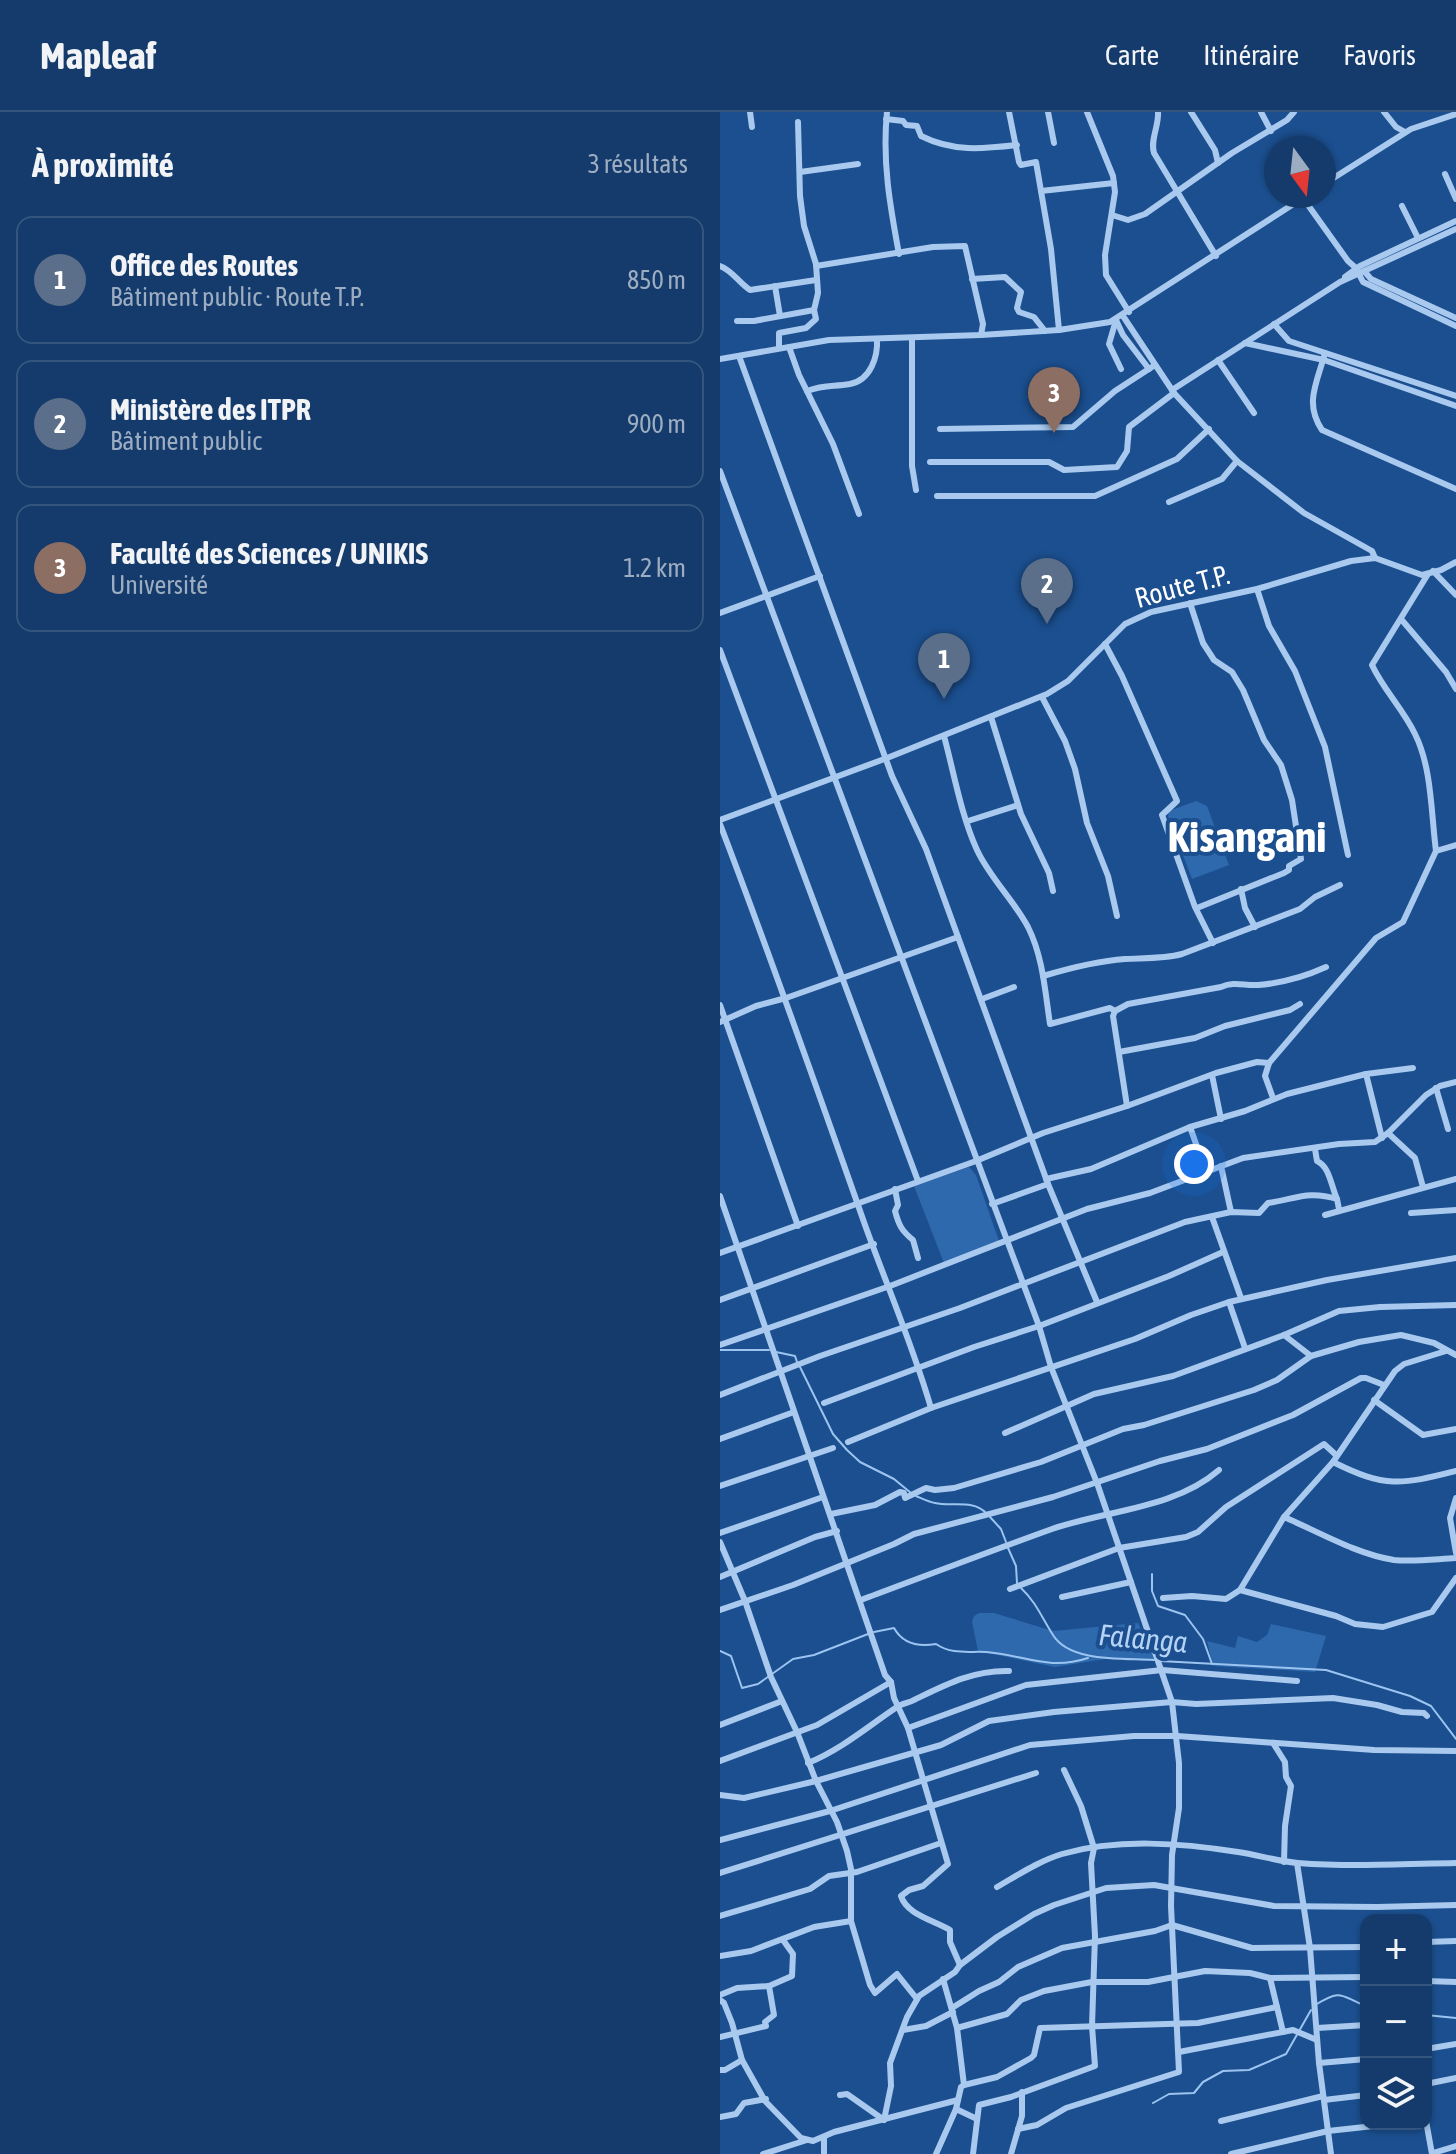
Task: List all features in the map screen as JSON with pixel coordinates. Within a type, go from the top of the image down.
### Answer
[{"type":"street","points":[[750,112],[752,127]]},
{"type":"street","points":[[1009,112],[1021,165],[1036,162],[1051,249],[1059,330]]},
{"type":"street","points":[[1048,112],[1054,143]]},
{"type":"street","points":[[1087,112],[1114,183],[1105,255],[1106,275],[1122,316],[1152,367],[1193,417],[1209,429],[1237,461],[1304,513],[1372,551],[1375,558],[1414,573],[1431,572],[1456,562]]},
{"type":"street","points":[[1158,112],[1153,150],[1216,256]]},
{"type":"street","points":[[1191,112],[1215,150],[1218,163]]},
{"type":"street","points":[[1261,112],[1271,131]]},
{"type":"street","points":[[1112,215],[1123,220],[1136,218],[1232,153],[1271,131],[1294,112]]},
{"type":"street","points":[[1384,112],[1396,127],[1405,132]]},
{"type":"street","points":[[1336,176],[1405,132],[1456,114]]},
{"type":"street","points":[[899,254],[886,176],[887,116],[906,125],[917,126],[921,136],[948,147],[979,149],[1017,145]]},
{"type":"street","points":[[779,348],[779,333],[806,328],[815,323],[818,293],[816,266],[804,226],[798,122]]},
{"type":"street","points":[[1215,150],[1232,153]]},
{"type":"street","points":[[800,172],[858,164]]},
{"type":"street","points":[[1445,174],[1456,199]]},
{"type":"street","points":[[1041,191],[1114,183]]},
{"type":"street","points":[[1402,206],[1418,238]]},
{"type":"street","points":[[720,359],[829,340],[981,335],[1095,326],[1122,316],[1288,208]]},
{"type":"street","points":[[1312,208],[1348,261],[1371,279],[1456,318]]},
{"type":"street","points":[[930,462],[1049,462],[1064,470],[1117,467],[1130,443],[1129,427],[1173,391],[1340,282],[1418,238],[1456,221]]},
{"type":"street","points":[[1360,270],[1456,229]]},
{"type":"street","points":[[816,266],[933,247],[965,246],[983,324],[981,335]]},
{"type":"street","points":[[720,266],[750,290],[816,280]]},
{"type":"street","points":[[1360,270],[1363,282],[1456,326]]},
{"type":"street","points":[[972,279],[1005,277],[1021,292],[1019,312],[1034,317],[1045,331]]},
{"type":"street","points":[[775,286],[780,316]]},
{"type":"street","points":[[737,321],[814,310]]},
{"type":"street","points":[[1121,369],[1109,344],[1122,316]]},
{"type":"street","points":[[1245,343],[1324,357],[1455,395],[1452,405],[1324,357],[1289,341],[1274,324]]},
{"type":"street","points":[[912,338],[912,466],[916,490]]},
{"type":"street","points":[[807,391],[824,385],[857,381],[878,357],[877,339]]},
{"type":"street","points":[[789,347],[833,444],[859,514]]},
{"type":"street","points":[[739,356],[892,776],[926,849],[1047,1182],[1097,1302]]},
{"type":"street","points":[[1324,357],[1312,403],[1312,415],[1322,430],[1456,489]]},
{"type":"street","points":[[1218,360],[1254,413]]},
{"type":"street","points":[[940,429],[1073,427],[1115,391],[1152,367]]},
{"type":"street","points":[[937,496],[1095,496],[1177,459],[1209,429]]},
{"type":"street","points":[[1169,502],[1222,479],[1237,461]]},
{"type":"street","points":[[720,471],[1039,1326],[1051,1367],[1097,1483],[1172,1702],[1177,1736],[1179,1808],[1172,1886],[1179,2072],[1066,2108],[1037,2125],[1018,2129]]},
{"type":"street","name":"Route T.P.","points":[[720,822],[1042,697],[1068,681],[1125,624],[1139,617],[1257,589],[1351,561],[1375,558]]},
{"type":"street","points":[[1431,572],[1456,595]]},
{"type":"street","points":[[1273,1098],[1265,1076],[1269,1063],[1376,938],[1403,922],[1436,851],[1423,758],[1416,737],[1372,665],[1431,572]]},
{"type":"street","points":[[720,613],[820,576]]},
{"type":"street","points":[[1257,589],[1269,626],[1295,671],[1325,747],[1348,855]]},
{"type":"street","points":[[1190,603],[1203,643],[1214,660],[1232,672],[1264,740],[1278,759],[1292,800],[1302,850],[1301,859],[1284,873],[1197,908]]},
{"type":"street","points":[[1401,619],[1446,672],[1456,689]]},
{"type":"street","points":[[1105,644],[1177,801],[1162,815],[1213,943]]},
{"type":"street","points":[[720,650],[918,1181]]},
{"type":"street","points":[[1042,697],[1075,769],[1087,823],[1108,876],[1117,916]]},
{"type":"street","points":[[991,717],[1018,805],[1049,873],[1053,891]]},
{"type":"street","points":[[944,736],[984,865],[1007,893],[1026,924],[1043,976],[1050,1024],[1110,1008],[1115,1011]]},
{"type":"street","points":[[968,821],[1018,805]]},
{"type":"street","points":[[720,822],[920,1368],[931,1408]]},
{"type":"street","points":[[1436,851],[1456,845]]},
{"type":"street","points":[[1043,976],[1111,960],[1165,959],[1300,909],[1315,897],[1340,885]]},
{"type":"street","points":[[1241,889],[1245,908],[1255,927]]},
{"type":"street","points":[[723,1021],[756,1006],[958,937]]},
{"type":"street","points":[[1127,1106],[1113,1016],[1115,1011],[1128,1004],[1231,983],[1253,985],[1283,982],[1326,967]]},
{"type":"street","points":[[982,999],[1014,987]]},
{"type":"street","points":[[1119,1052],[1195,1038],[1225,1026],[1290,1010],[1300,1004]]},
{"type":"street","points":[[720,1005],[723,1021],[798,1226]]},
{"type":"street","points":[[720,1253],[1212,1075],[1257,1062],[1269,1063]]},
{"type":"street","points":[[992,1204],[1273,1098],[1366,1074],[1413,1068]]},
{"type":"street","points":[[1366,1074],[1385,1136],[1415,1158],[1423,1187]]},
{"type":"street","points":[[1212,1075],[1221,1119]]},
{"type":"street","points":[[720,1345],[890,1286],[1061,1218],[1101,1204],[1150,1193],[1221,1166],[1265,1154],[1375,1142],[1436,1088],[1456,1082]]},
{"type":"street","points":[[1436,1088],[1448,1129]]},
{"type":"street","points":[[1190,1127],[1206,1172]]},
{"type":"street","points":[[1315,1149],[1317,1161],[1323,1164],[1327,1172],[1339,1209]]},
{"type":"street","points":[[1221,1166],[1231,1212]]},
{"type":"street","points":[[1325,1215],[1456,1179]]},
{"type":"street","points":[[895,1189],[898,1205],[895,1211],[900,1229],[913,1240],[918,1258]]},
{"type":"street","points":[[720,1395],[1185,1222],[1231,1212],[1259,1213],[1268,1203],[1287,1202],[1305,1193],[1337,1199]]},
{"type":"street","points":[[720,1196],[885,1675],[891,1682],[908,1728],[947,1866],[923,1886],[901,1896],[906,1908],[950,1930],[950,1942],[960,1965]]},
{"type":"street","points":[[1411,1213],[1456,1210]]},
{"type":"street","points":[[1212,1217],[1241,1298]]},
{"type":"street","points":[[720,1300],[874,1244]]},
{"type":"street","points":[[824,1403],[1039,1326],[1223,1252]]},
{"type":"street","points":[[848,1442],[931,1408],[1135,1339],[1241,1298],[1456,1258]]},
{"type":"street","points":[[1229,1302],[1245,1348]]},
{"type":"street","points":[[1005,1433],[1106,1389],[1173,1376],[1339,1311],[1456,1305]]},
{"type":"street","points":[[1284,1335],[1311,1356]]},
{"type":"street","points":[[831,1514],[875,1505],[900,1492],[905,1498],[926,1488],[954,1488],[1041,1462],[1123,1429],[1254,1390],[1277,1380],[1311,1356],[1394,1335],[1434,1343],[1456,1355]]},
{"type":"street","points":[[1163,1598],[1192,1596],[1226,1599],[1240,1590],[1284,1517],[1334,1458],[1384,1385],[1404,1364],[1446,1351]]},
{"type":"street","points":[[720,1610],[793,1585],[914,1534],[1097,1483],[1240,1437],[1293,1415],[1361,1378],[1384,1385]]},
{"type":"street","points":[[1374,1400],[1423,1435],[1456,1429]]},
{"type":"street","points":[[720,1439],[794,1412]]},
{"type":"street","points":[[1016,1586],[1119,1548],[1186,1537],[1198,1532],[1226,1507],[1324,1444],[1334,1458],[1362,1477],[1401,1483],[1456,1471]]},
{"type":"street","points":[[720,1486],[833,1448]]},
{"type":"street","points":[[861,1600],[1054,1529],[1172,1496],[1203,1483],[1219,1470]]},
{"type":"street","points":[[720,1533],[823,1497]]},
{"type":"street","points":[[1284,1517],[1344,1544],[1390,1559],[1435,1560],[1456,1555],[1450,1518],[1456,1498]]},
{"type":"street","points":[[720,1577],[815,1537],[837,1531]]},
{"type":"street","points":[[720,1542],[853,1871],[851,1921],[870,1985],[875,1993],[897,1974],[917,1999]]},
{"type":"street","points":[[1240,1590],[1355,1624],[1383,1627],[1432,1612],[1456,1578]]},
{"type":"street","points":[[1062,1597],[1131,1582]]},
{"type":"street","points":[[908,1728],[1026,1685],[1160,1665],[1297,1681]]},
{"type":"street","points":[[808,1763],[865,1732],[899,1705],[944,1684],[1009,1671]]},
{"type":"street","points":[[720,1761],[839,1713],[891,1682]]},
{"type":"street","points":[[720,1795],[744,1798],[816,1781],[941,1745],[989,1721],[1054,1712],[1172,1702],[1196,1704],[1333,1698],[1427,1716]]},
{"type":"street","points":[[720,1725],[782,1701]]},
{"type":"street","points":[[720,1840],[830,1811],[1030,1745],[1134,1736],[1177,1736],[1374,1750],[1456,1751]]},
{"type":"street","points":[[1273,1743],[1285,1762],[1286,1777],[1291,1786],[1287,1801],[1284,1862]]},
{"type":"street","points":[[973,2154],[979,2105],[1093,2068],[1095,1941],[1091,1863],[1094,1848],[1081,1806],[1064,1770]]},
{"type":"street","points":[[720,1873],[1036,1773]]},
{"type":"street","points":[[720,1916],[810,1889],[829,1876],[941,1843]]},
{"type":"street","points":[[997,1887],[1062,1854],[1094,1848],[1174,1844],[1297,1863],[1456,1863]]},
{"type":"street","points":[[1297,1863],[1310,1948],[1319,2063],[1331,2154]]},
{"type":"street","points":[[884,2120],[891,2086],[890,2063],[917,1999],[997,1937],[1034,1914],[1094,1891],[1133,1886],[1172,1886],[1250,1903],[1302,1906],[1456,1905]]},
{"type":"street","points":[[720,1956],[751,1951],[814,1927],[851,1921]]},
{"type":"street","points":[[903,2030],[926,2026],[1018,1967],[1062,1948],[1172,1925],[1241,1946],[1360,1947]]},
{"type":"street","points":[[783,1940],[793,1954],[792,1976],[769,1986],[737,1988],[720,1998],[735,2033],[742,2060],[766,2099],[789,2126],[807,2140]]},
{"type":"street","points":[[1432,1942],[1456,1941]]},
{"type":"street","points":[[957,2028],[1007,2014],[1021,2000],[1044,1991],[1094,1982],[1148,1982],[1205,1971],[1250,1973],[1270,1978],[1360,1977]]},
{"type":"street","points":[[1270,1978],[1285,2030]]},
{"type":"street","points":[[943,1979],[957,2028],[964,2085]]},
{"type":"street","points":[[1432,1981],[1456,1982]]},
{"type":"street","points":[[720,2037],[766,2026],[765,2022],[774,2015],[769,1986]]},
{"type":"street","points":[[936,2154],[961,2087],[997,2077],[1031,2058],[1040,2028],[1177,2025],[1277,2007]]},
{"type":"street","points":[[1317,2028],[1360,2025]]},
{"type":"street","points":[[1179,2052],[1285,2030],[1299,2030],[1317,2040]]},
{"type":"street","points":[[1432,2048],[1456,2044]]},
{"type":"street","points":[[720,2070],[742,2060]]},
{"type":"street","points":[[1319,2063],[1360,2060]]},
{"type":"street","points":[[1432,2083],[1456,2078]]},
{"type":"street","points":[[1011,2154],[1022,2116],[1022,2092]]},
{"type":"street","points":[[840,2095],[847,2094],[884,2120]]},
{"type":"street","points":[[1221,2121],[1323,2098],[1360,2095]]},
{"type":"street","points":[[720,2117],[736,2114],[744,2103],[766,2099]]},
{"type":"street","points":[[755,2154],[955,2104],[977,2119]]},
{"type":"street","points":[[1231,2154],[1328,2131],[1360,2128]]},
{"type":"street","points":[[1428,2130],[1432,2154],[1456,2146]]},
{"type":"street","points":[[824,2137],[824,2154]]},
{"type":"shaded area","points":[[1196,801],[1207,806],[1229,865],[1192,879],[1168,816],[1169,811]]},
{"type":"shaded area","points":[[969,1167],[976,1175],[999,1241],[944,1263],[914,1186]]},
{"type":"shaded area","points":[[979,1613],[994,1613],[1053,1631],[1138,1623],[1156,1661],[1105,1659],[1055,1667],[978,1651],[972,1622]]},
{"type":"shaded area","points":[[1271,1624],[1326,1636],[1315,1672],[1213,1666],[1207,1641],[1235,1648],[1238,1636],[1257,1642],[1267,1635]]},
{"type":"waterway","name":"Falanga","points":[[720,1350],[769,1350]]},
{"type":"waterway","name":"Falanga","points":[[776,1352],[795,1356],[797,1362]]},
{"type":"waterway","name":"Falanga","points":[[800,1367],[833,1434],[847,1450],[860,1462],[894,1479],[911,1493]]},
{"type":"waterway","name":"Falanga","points":[[916,1496],[935,1503],[975,1506],[986,1513]]},
{"type":"waterway","name":"Falanga","points":[[990,1517],[1001,1529],[1006,1542]]},
{"type":"waterway","name":"Falanga","points":[[1008,1548],[1016,1566],[1017,1583]]},
{"type":"waterway","points":[[1152,1574],[1152,1591],[1158,1606],[1185,1615],[1203,1639],[1212,1664]]},
{"type":"waterway","name":"Falanga","points":[[1021,1588],[1053,1635],[1072,1650],[1114,1659],[1154,1660]]},
{"type":"waterway","points":[[874,1632],[894,1628],[902,1638],[918,1644],[936,1644],[954,1651],[986,1652],[1048,1663],[1088,1658]]},
{"type":"waterway","points":[[720,1651],[731,1656],[742,1688],[758,1684],[793,1659],[814,1655],[868,1634]]},
{"type":"waterway","name":"Falanga","points":[[1160,1661],[1326,1670],[1410,1696],[1431,1706],[1456,1739]]},
{"type":"waterway","points":[[1315,2005],[1337,1995],[1360,2003]]},
{"type":"waterway","points":[[1153,2103],[1169,2094],[1194,2093],[1203,2082],[1223,2071],[1249,2070],[1286,2054],[1311,2010]]},
{"type":"waterway","points":[[1432,2016],[1456,2018]]},
{"type":"place","name":"Faculté des Sciences / UNIKIS","points":[[1054,433]]},
{"type":"place","name":"Ministère des ITPR","points":[[1047,624]]},
{"type":"place","name":"Office des Routes","points":[[944,699]]},
{"type":"district","name":"Kisangani","points":[[1247,837]]}]
